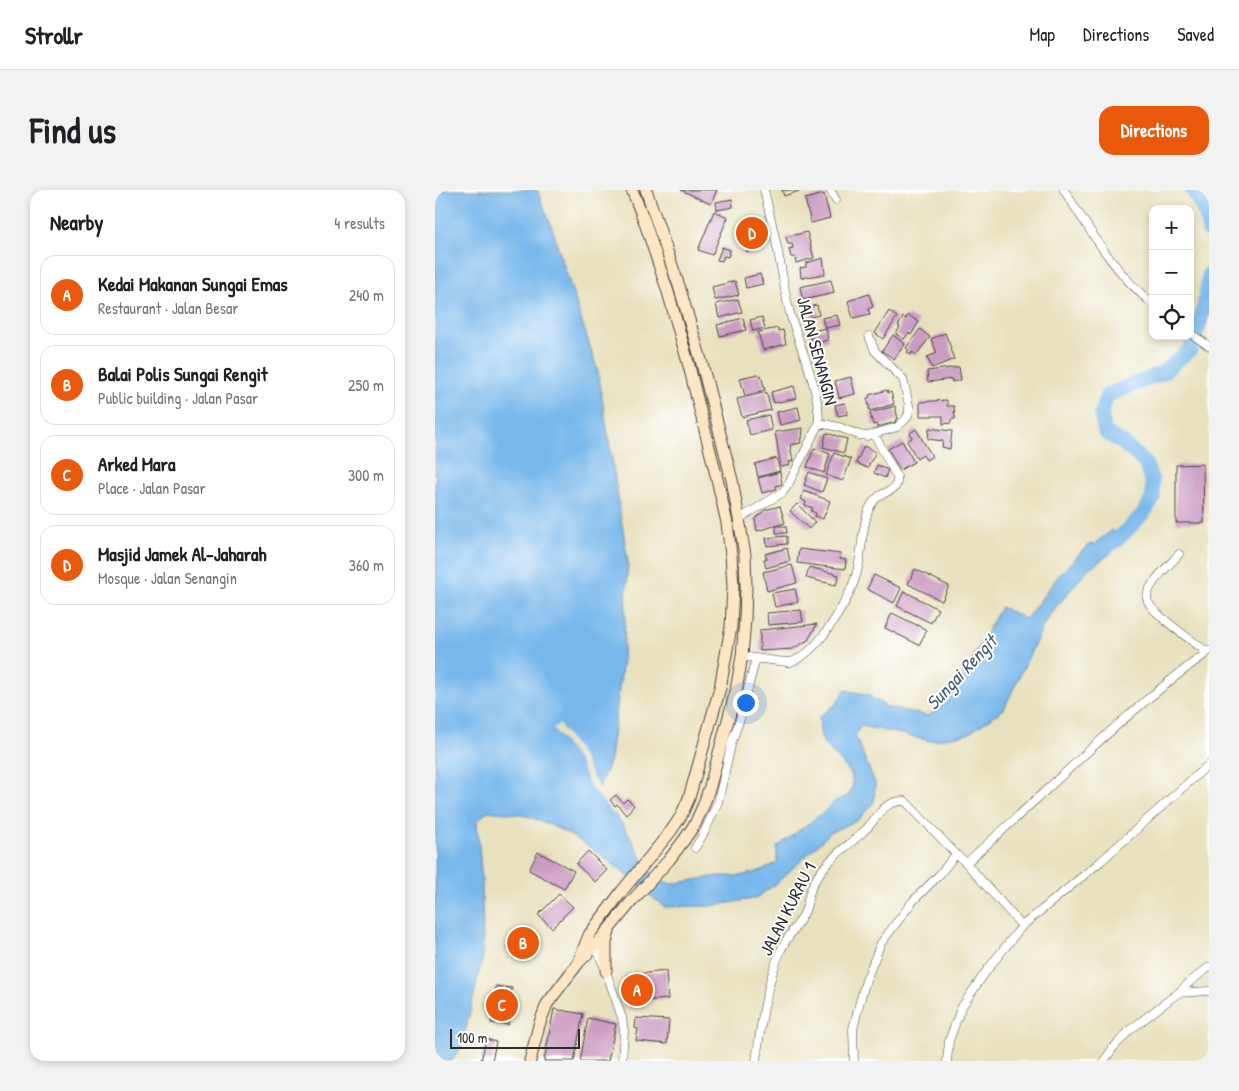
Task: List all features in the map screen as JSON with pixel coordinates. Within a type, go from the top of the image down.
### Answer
[{"type":"main road","points":[[579,962],[589,935],[621,891],[656,850],[681,816],[694,782],[720,688],[731,627],[733,586],[731,555],[719,483],[668,292],[633,190]]},
{"type":"main road","points":[[530,1061],[539,1025],[547,1004],[579,962],[669,860],[695,824],[704,804],[736,691],[742,656],[746,587],[745,555],[732,480],[701,360],[679,286],[646,190]]},
{"type":"main road","points":[[606,971],[607,942],[610,928]]},
{"type":"street","name":"JALAN SENANGIN","points":[[739,519],[782,493],[788,485],[819,423],[819,412],[814,389],[790,312],[764,190]]},
{"type":"street","points":[[830,190],[836,200]]},
{"type":"street","points":[[1064,190],[1122,274],[1149,301]]},
{"type":"street","points":[[819,423],[839,427],[859,435],[874,434],[897,427],[902,424],[909,413],[903,378],[875,351],[869,336]]},
{"type":"street","points":[[1194,337],[1208,346]]},
{"type":"street","points":[[742,656],[790,662],[805,654],[819,642],[841,609],[858,571],[864,530],[870,507],[877,497],[896,486],[898,482],[874,434]]},
{"type":"street","points":[[966,862],[1117,725],[1208,651],[1163,618],[1149,604],[1147,598],[1153,583],[1179,554]]},
{"type":"street","points":[[695,848],[718,802],[732,742],[756,658]]},
{"type":"street","points":[[947,1061],[949,1042],[961,1008],[987,970],[1023,926],[1100,862],[1209,764]]},
{"type":"street","name":"JALAN KURAU 1","points":[[756,1061],[764,1006],[775,964],[782,948],[806,910],[811,889],[816,879],[829,862],[867,828],[887,804],[895,801],[905,801],[966,862],[1023,926]]},
{"type":"street","points":[[854,1061],[853,1029],[866,980],[881,943],[913,900],[940,874],[956,854]]},
{"type":"street","points":[[589,935],[606,971],[622,1018],[624,1031],[622,1061]]},
{"type":"street","points":[[1104,1061],[1129,1030],[1209,967]]},
{"type":"street","points":[[1178,992],[1209,991]]},
{"type":"water","points":[[435,190],[537,190],[552,228],[598,372],[628,562],[623,659],[610,759],[598,791],[629,834],[645,864],[657,879],[671,884],[717,876],[739,876],[757,872],[777,863],[777,847],[824,812],[834,802],[849,795],[853,786],[851,773],[823,742],[820,732],[819,717],[836,704],[845,690],[866,694],[887,707],[928,716],[948,702],[1001,607],[1026,619],[1060,574],[1088,545],[1094,544],[1112,530],[1124,539],[1109,555],[1089,568],[1047,618],[1004,709],[968,734],[930,741],[861,726],[855,735],[875,783],[874,802],[858,820],[831,832],[776,884],[754,899],[710,906],[664,907],[601,855],[567,833],[530,817],[488,811],[477,821],[482,883],[483,956],[462,1046],[452,1061],[435,1061]]},
{"type":"pier","points":[[559,724],[579,751],[596,783],[616,812],[614,815],[590,786],[579,761],[553,728]]},
{"type":"building","points":[[681,190],[717,190],[711,204]]},
{"type":"building","points":[[782,190],[802,190],[784,196]]},
{"type":"building","points":[[824,194],[830,218],[811,223],[805,199]]},
{"type":"building","points":[[732,199],[733,207],[717,210],[716,202]]},
{"type":"building","points":[[714,211],[728,217],[712,255],[698,250]]},
{"type":"building","points":[[807,232],[814,258],[796,263],[795,257],[791,257],[789,249],[793,248],[792,244],[788,244],[786,237]]},
{"type":"building","points":[[752,236],[756,250],[747,252],[743,239]]},
{"type":"building","points":[[722,247],[730,250],[728,257],[724,256],[722,261],[717,260]]},
{"type":"building","points":[[823,258],[825,274],[801,278],[800,268],[806,267],[806,263]]},
{"type":"building","points":[[760,274],[763,284],[746,288],[744,278]]},
{"type":"building","points":[[831,280],[834,293],[803,300],[800,287]]},
{"type":"building","points":[[735,281],[739,295],[715,300],[712,287]]},
{"type":"building","points":[[869,294],[873,307],[868,309],[870,314],[853,318],[848,301]]},
{"type":"building","points":[[738,299],[742,312],[719,318],[716,304]]},
{"type":"building","points":[[817,305],[819,315],[811,317],[808,307]]},
{"type":"building","points":[[889,311],[897,317],[883,339],[875,333]]},
{"type":"building","points":[[837,315],[840,325],[826,328],[828,340],[812,344],[809,332],[825,328],[822,318]]},
{"type":"building","points":[[908,315],[919,322],[911,335],[909,333],[904,339],[896,334],[903,317],[906,319]]},
{"type":"building","points":[[762,317],[765,328],[753,331],[750,320]]},
{"type":"building","points":[[743,318],[746,330],[720,336],[717,325]]},
{"type":"building","points":[[778,328],[778,331],[783,330],[786,344],[763,350],[758,332]]},
{"type":"building","points":[[920,329],[930,337],[916,355],[912,352],[911,355],[907,352],[909,350],[906,348]]},
{"type":"building","points":[[945,333],[954,359],[932,368],[927,357],[937,353],[931,339]]},
{"type":"building","points":[[893,335],[905,344],[894,359],[882,351]]},
{"type":"building","points":[[959,367],[961,380],[952,382],[952,379],[928,382],[927,371]]},
{"type":"building","points":[[758,374],[759,376],[761,375],[765,390],[745,396],[740,378]]},
{"type":"building","points":[[851,377],[855,394],[839,398],[835,381]]},
{"type":"building","points":[[794,386],[797,398],[774,403],[771,392]]},
{"type":"building","points":[[887,390],[888,393],[891,392],[894,404],[870,411],[867,398],[870,397],[869,395]]},
{"type":"building","points":[[766,392],[771,410],[742,417],[737,399]]},
{"type":"building","points":[[947,400],[947,406],[954,406],[955,419],[951,419],[951,423],[943,424],[943,416],[920,416],[920,402]]},
{"type":"building","points":[[845,403],[848,414],[838,416],[835,405]]},
{"type":"building","points":[[895,406],[898,419],[895,420],[896,422],[877,427],[877,424],[873,425],[870,413]]},
{"type":"building","points":[[798,407],[801,420],[780,425],[777,412]]},
{"type":"building","points":[[769,415],[772,430],[750,435],[746,420]]},
{"type":"building","points":[[803,428],[802,439],[800,439],[801,443],[790,445],[793,461],[789,462],[790,465],[781,467],[775,432]]},
{"type":"building","points":[[929,428],[952,431],[950,449],[942,447],[943,441],[928,439]]},
{"type":"building","points":[[916,429],[932,456],[926,460],[923,455],[917,459],[907,441],[912,438],[910,433]]},
{"type":"building","points":[[826,433],[847,439],[844,453],[823,447]]},
{"type":"building","points":[[902,441],[914,462],[900,470],[888,449]]},
{"type":"building","points":[[864,446],[876,452],[867,468],[856,463]]},
{"type":"building","points":[[814,448],[830,454],[824,473],[807,467]]},
{"type":"building","points":[[834,453],[851,459],[843,481],[826,475]]},
{"type":"building","points":[[777,458],[780,471],[758,477],[755,464]]},
{"type":"building","points":[[1203,464],[1204,523],[1176,523],[1176,465]]},
{"type":"building","points":[[877,465],[888,470],[885,478],[874,473]]},
{"type":"building","points":[[780,472],[782,484],[776,486],[777,489],[762,493],[758,478]]},
{"type":"building","points":[[809,472],[827,479],[822,492],[804,485]]},
{"type":"building","points":[[804,491],[830,501],[823,519],[815,516],[816,513],[811,511],[813,508],[805,505],[806,502],[801,499]]},
{"type":"building","points":[[797,504],[815,522],[809,529],[790,511]]},
{"type":"building","points":[[780,506],[785,523],[757,531],[755,519],[765,510]]},
{"type":"building","points":[[776,526],[786,526],[787,533],[776,533]]},
{"type":"building","points":[[787,536],[787,544],[767,546],[766,538]]},
{"type":"building","points":[[787,548],[790,561],[766,568],[764,559],[767,559],[765,554]]},
{"type":"building","points":[[799,549],[841,554],[840,559],[846,560],[845,569],[797,563]]},
{"type":"building","points":[[792,565],[797,583],[767,591],[763,572]]},
{"type":"building","points":[[809,567],[839,575],[836,585],[806,578]]},
{"type":"building","points":[[915,569],[949,586],[942,601],[908,584]]},
{"type":"building","points":[[874,575],[901,588],[894,603],[867,589]]},
{"type":"building","points":[[795,589],[798,602],[775,607],[772,593]]},
{"type":"building","points":[[904,591],[938,609],[931,623],[897,606]]},
{"type":"building","points":[[801,610],[803,622],[768,625],[767,613]]},
{"type":"building","points":[[892,613],[927,630],[919,645],[885,628]]},
{"type":"building","points":[[817,624],[808,640],[793,649],[760,651],[760,630]]},
{"type":"building","points":[[616,795],[623,803],[627,799],[634,805],[626,815],[617,804],[615,806],[610,800]]},
{"type":"building","points":[[588,851],[607,870],[595,882],[576,864]]},
{"type":"building","points":[[538,852],[574,871],[564,889],[529,870]]},
{"type":"building","points":[[559,894],[573,907],[552,928],[538,915]]},
{"type":"building","points":[[526,927],[536,936],[517,956],[507,947]]},
{"type":"building","points":[[666,971],[668,999],[630,1002],[627,975]]},
{"type":"building","points":[[496,986],[512,988],[508,1025],[491,1023]]},
{"type":"building","points":[[554,1009],[583,1014],[574,1061],[544,1061]]},
{"type":"building","points":[[588,1018],[616,1024],[608,1061],[580,1061]]},
{"type":"building","points":[[636,1018],[669,1020],[667,1044],[636,1041],[638,1029],[635,1028]]},
{"type":"building","points":[[486,1039],[496,1042],[492,1061],[481,1061]]},
{"type":"waterway","name":"Sungai Rengit","points":[[1193,190],[1206,216],[1209,231]]},
{"type":"waterway","name":"Sungai Rengit","points":[[1103,548],[1116,541],[1143,514],[1153,498],[1152,481],[1145,463],[1124,444],[1105,432],[1101,414],[1107,395],[1162,373],[1190,350],[1204,308],[1209,274]]},
{"type":"place","name":"Masjid Jamek Al-Jaharah","points":[[752,233]]},
{"type":"place","name":"Balai Polis Sungai Rengit","points":[[523,943]]},
{"type":"place","name":"Kedai Makanan Sungai Emas","points":[[637,990]]},
{"type":"place","name":"Arked Mara","points":[[502,1005]]}]
